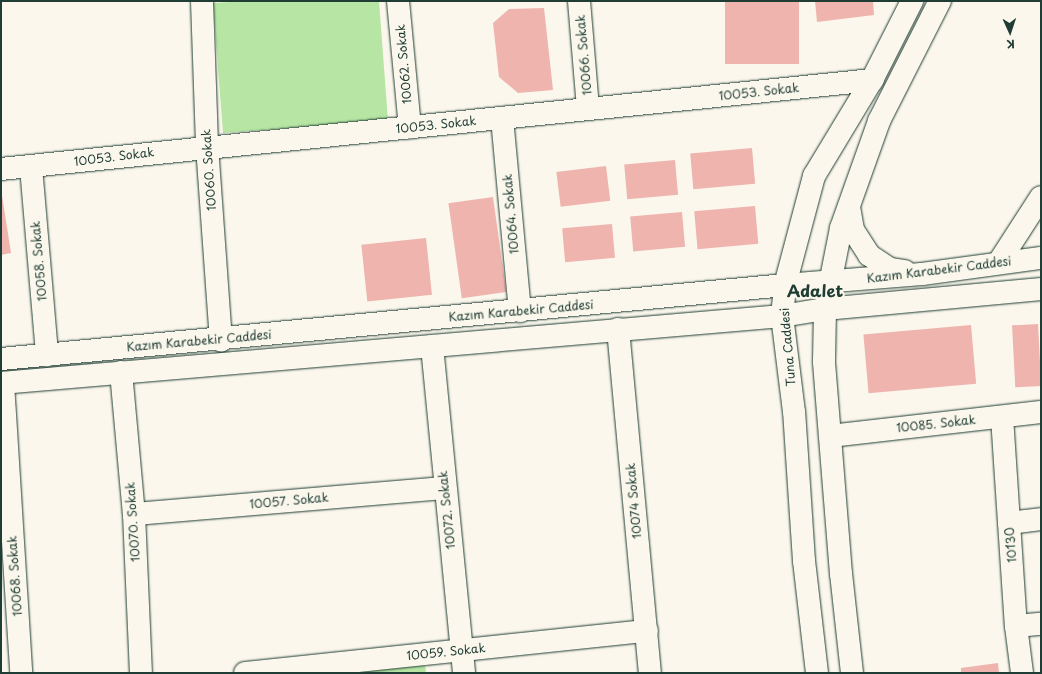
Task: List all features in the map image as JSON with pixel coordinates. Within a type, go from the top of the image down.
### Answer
[{"type":"street","name":"10060. Sokak","points":[[202,1],[207,146],[221,340]]},
{"type":"street","name":"10062. Sokak","points":[[398,1],[410,127]]},
{"type":"street","name":"10066. Sokak","points":[[579,1],[588,109]]},
{"type":"street","name":"Tuna Caddesi","points":[[817,673],[804,562],[794,412],[782,316],[785,285],[814,176],[872,80],[912,1]]},
{"type":"street","points":[[852,673],[824,361],[825,309],[841,228],[879,121],[940,1]]},
{"type":"street","name":"10053. Sokak","points":[[1,169],[31,168],[207,146],[502,118],[872,80]]},
{"type":"street","name":"10064. Sokak","points":[[502,118],[520,311]]},
{"type":"street","name":"10058. Sokak","points":[[31,168],[47,355]]},
{"type":"street","points":[[999,262],[1041,197]]},
{"type":"street","points":[[849,206],[853,230],[869,255],[890,269],[922,274]]},
{"type":"street","name":"Kazım Karabekir Caddesi","points":[[1,359],[221,340],[785,285],[922,274],[999,262],[1041,258]]},
{"type":"street","name":"Kazım Karabekir Caddesi","points":[[2,383],[782,316],[825,309],[1041,289]]},
{"type":"street","name":"10074 Sokak","points":[[618,329],[650,673]]},
{"type":"street","name":"10072. Sokak","points":[[432,346],[464,673]]},
{"type":"street","name":"10070. Sokak","points":[[121,372],[134,514],[141,673]]},
{"type":"street","name":"10068. Sokak","points":[[2,383],[21,673]]},
{"type":"street","name":"10085. Sokak","points":[[830,436],[1041,412]]},
{"type":"street","name":"10130","points":[[1002,417],[1016,626],[1022,673]]},
{"type":"street","name":"10057. Sokak","points":[[134,514],[445,488]]},
{"type":"street","points":[[1009,523],[1041,519]]},
{"type":"street","points":[[1016,626],[1041,624]]},
{"type":"street","name":"10059. Sokak","points":[[245,673],[647,631]]},
{"type":"green space","points":[[246,1],[379,1],[388,121],[223,133],[213,3]]},
{"type":"green space","points":[[425,665],[426,673],[311,673]]},
{"type":"building","points":[[725,1],[799,1],[799,64],[725,64]]},
{"type":"building","points":[[815,1],[873,1],[874,15],[817,22]]},
{"type":"building","points":[[544,8],[553,90],[518,93],[499,77],[493,23],[509,9]]},
{"type":"building","points":[[752,148],[755,184],[693,189],[690,153]]},
{"type":"building","points":[[675,160],[678,195],[627,199],[624,164]]},
{"type":"building","points":[[606,166],[610,201],[561,207],[556,172]]},
{"type":"building","points":[[1,189],[11,253],[1,255]]},
{"type":"building","points":[[493,197],[506,292],[462,298],[448,203]]},
{"type":"building","points":[[755,206],[758,244],[698,249],[694,211]]},
{"type":"building","points":[[682,212],[685,247],[633,251],[630,217]]},
{"type":"building","points":[[612,224],[615,258],[565,262],[562,228]]},
{"type":"building","points":[[426,238],[432,295],[367,301],[361,245]]},
{"type":"building","points":[[1038,324],[1041,386],[1015,387],[1012,325]]},
{"type":"building","points":[[971,325],[976,384],[869,393],[863,334]]},
{"type":"building","points":[[998,663],[999,673],[961,673],[961,668]]},
{"type":"district","name":"Adalet","points":[[815,290]]}]
